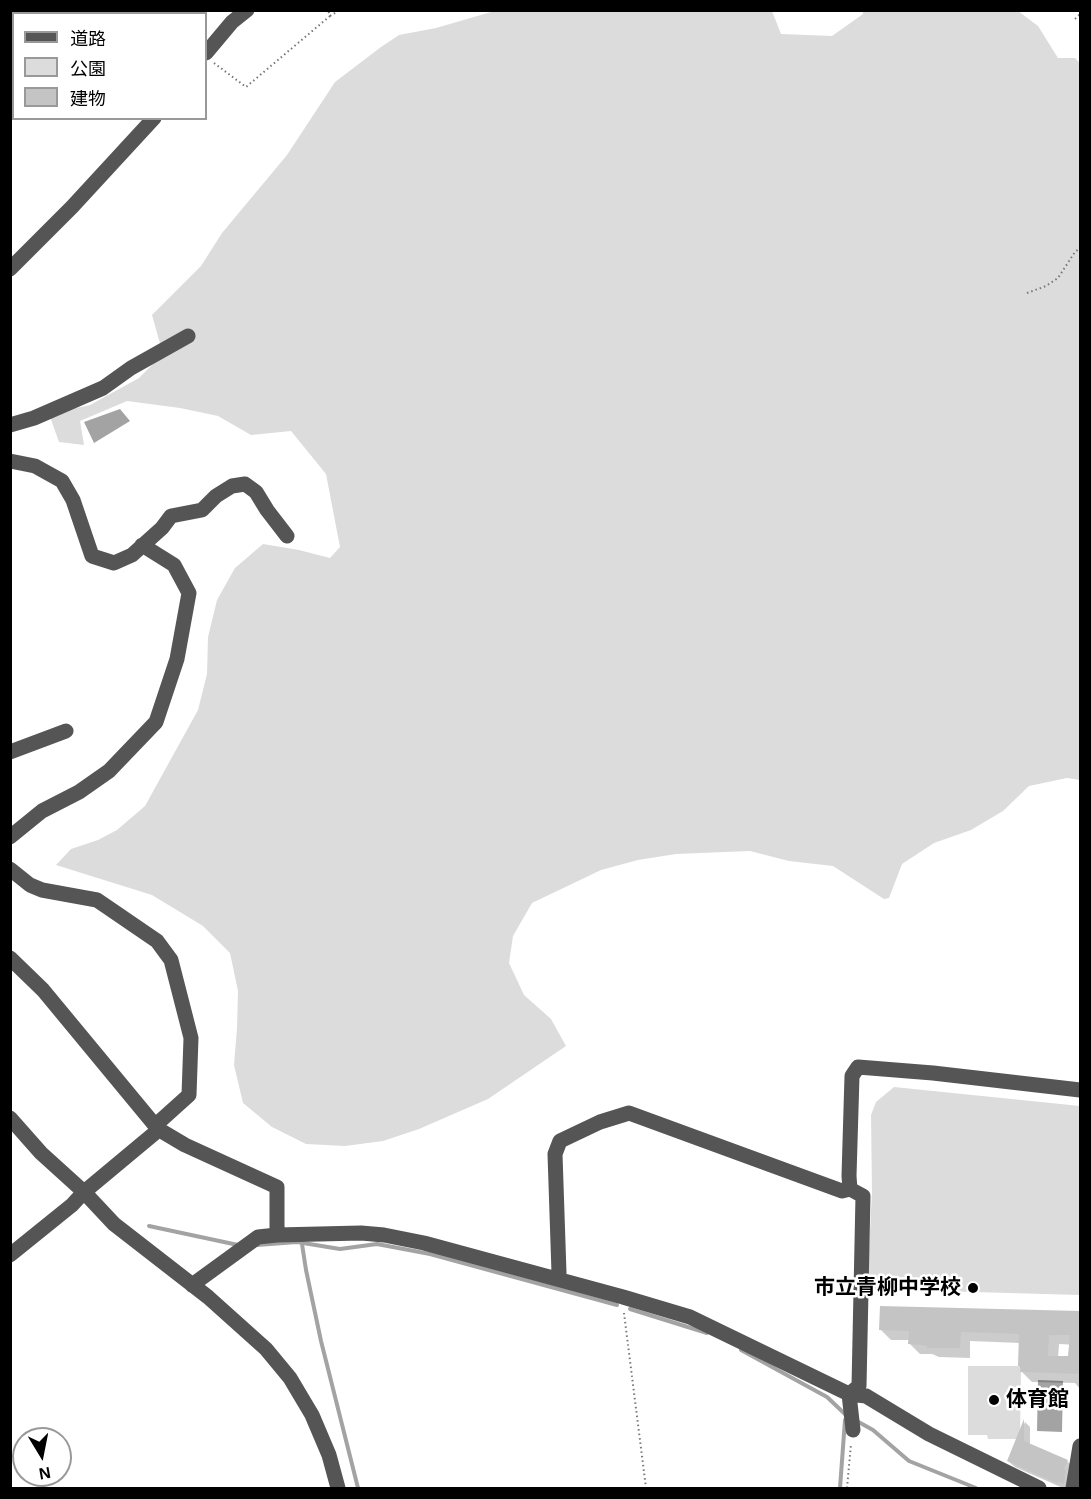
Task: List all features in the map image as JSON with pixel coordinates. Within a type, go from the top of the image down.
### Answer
[{"type":"street","points":[[210,58],[232,22],[248,10]]},
{"type":"street","points":[[10,269],[72,207],[152,120]]},
{"type":"street","points":[[10,425],[34,418],[103,388],[131,368],[188,336]]},
{"type":"street","points":[[10,461],[35,466],[62,481],[73,500],[92,556],[114,563],[132,555],[162,528],[171,516],[202,510],[216,496],[232,486],[245,484],[256,492],[287,536]]},
{"type":"street","points":[[10,837],[42,811],[79,792],[109,771],[156,722],[177,658],[189,593],[174,565],[142,545]]},
{"type":"street","points":[[10,752],[66,731]]},
{"type":"street","points":[[10,869],[30,885],[42,890],[97,900],[157,941],[171,960],[191,1038],[189,1095],[159,1122],[158,1129],[72,1205],[10,1255]]},
{"type":"street","points":[[10,958],[43,990],[158,1129],[185,1145],[277,1187],[278,1235]]},
{"type":"street","points":[[850,1189],[852,1076],[858,1067],[1080,1090]]},
{"type":"street","points":[[557,1279],[559,1273],[555,1154],[560,1141],[600,1122],[629,1113],[842,1191],[850,1189],[863,1196],[859,1386],[849,1394]]},
{"type":"street","points":[[10,1119],[41,1153],[84,1192],[114,1224],[208,1297],[266,1349],[290,1378],[312,1415],[329,1455],[338,1488]]},
{"type":"street","points":[[192,1286],[258,1237],[362,1233],[424,1243],[690,1317],[849,1394],[866,1396],[929,1434],[1039,1488]]},
{"type":"street","points":[[849,1394],[853,1430]]},
{"type":"street","points":[[1073,1488],[1080,1446]]},
{"type":"path","points":[[328,10],[330,16]]},
{"type":"path","points":[[210,58],[246,87],[340,10]]},
{"type":"path","points":[[1076,19],[1080,14]]},
{"type":"path","points":[[1027,293],[1046,286],[1058,278],[1080,248]]},
{"type":"path","points":[[622,1297],[646,1488]]},
{"type":"path","points":[[847,1488],[853,1430]]},
{"type":"green space","points":[[498,10],[772,11],[781,34],[832,36],[863,14],[863,11],[1018,11],[1038,26],[1058,58],[1075,58],[1080,63],[1080,780],[1067,778],[1029,786],[1003,811],[971,830],[934,843],[902,864],[889,898],[884,899],[833,866],[789,861],[750,851],[676,854],[638,860],[601,870],[532,903],[513,936],[509,963],[524,995],[551,1019],[566,1046],[488,1099],[419,1129],[383,1141],[345,1146],[306,1144],[272,1127],[243,1103],[234,1065],[238,991],[230,953],[203,926],[152,895],[56,865],[71,849],[98,840],[117,830],[145,806],[198,710],[207,674],[208,637],[217,600],[235,568],[263,544],[330,558],[340,547],[326,474],[291,431],[251,435],[218,416],[127,401],[80,421],[84,445],[59,442],[49,414],[90,405],[139,378],[163,354],[152,315],[201,266],[222,233],[287,155],[335,82],[399,35],[436,28]]},
{"type":"green space","points":[[894,1087],[1080,1106],[1080,1295],[867,1289],[872,1192],[871,1115],[876,1102]]},
{"type":"green space","name":"体育館","points":[[968,1366],[1021,1366],[1020,1439],[988,1439],[987,1435],[968,1435]]},
{"type":"shaded area","points":[[120,409],[130,421],[94,443],[84,422]]},
{"type":"shaded area","points":[[1038,1380],[1063,1381],[1062,1432],[1037,1431]]},
{"type":"building","points":[[880,1306],[1080,1311],[1080,1374],[1020,1372],[1021,1366],[1018,1366],[1019,1334],[961,1332],[960,1348],[927,1348],[927,1346],[908,1344],[909,1331],[879,1330]],"holes":[[[1049,1335],[1070,1335],[1068,1356],[1048,1356]]]},
{"type":"building","points":[[1024,1419],[1024,1441],[1068,1460],[1064,1469],[1066,1470],[1064,1484],[1059,1482],[1058,1484],[1007,1461]]},
{"type":"waterway","points":[[149,1226],[238,1245]]},
{"type":"waterway","points":[[257,1245],[297,1242],[340,1249],[377,1244],[430,1254],[617,1305]]},
{"type":"waterway","points":[[302,1244],[321,1341],[358,1488]]},
{"type":"waterway","points":[[630,1309],[707,1333]]},
{"type":"waterway","points":[[741,1350],[827,1397],[846,1415]]},
{"type":"waterway","points":[[840,1488],[845,1420]]},
{"type":"waterway","points":[[855,1420],[873,1430],[909,1461],[976,1488]]},
{"type":"place","name":"市立青柳中学校","points":[[973,1288]]},
{"type":"place","name":"体育館","points":[[994,1400]]}]
